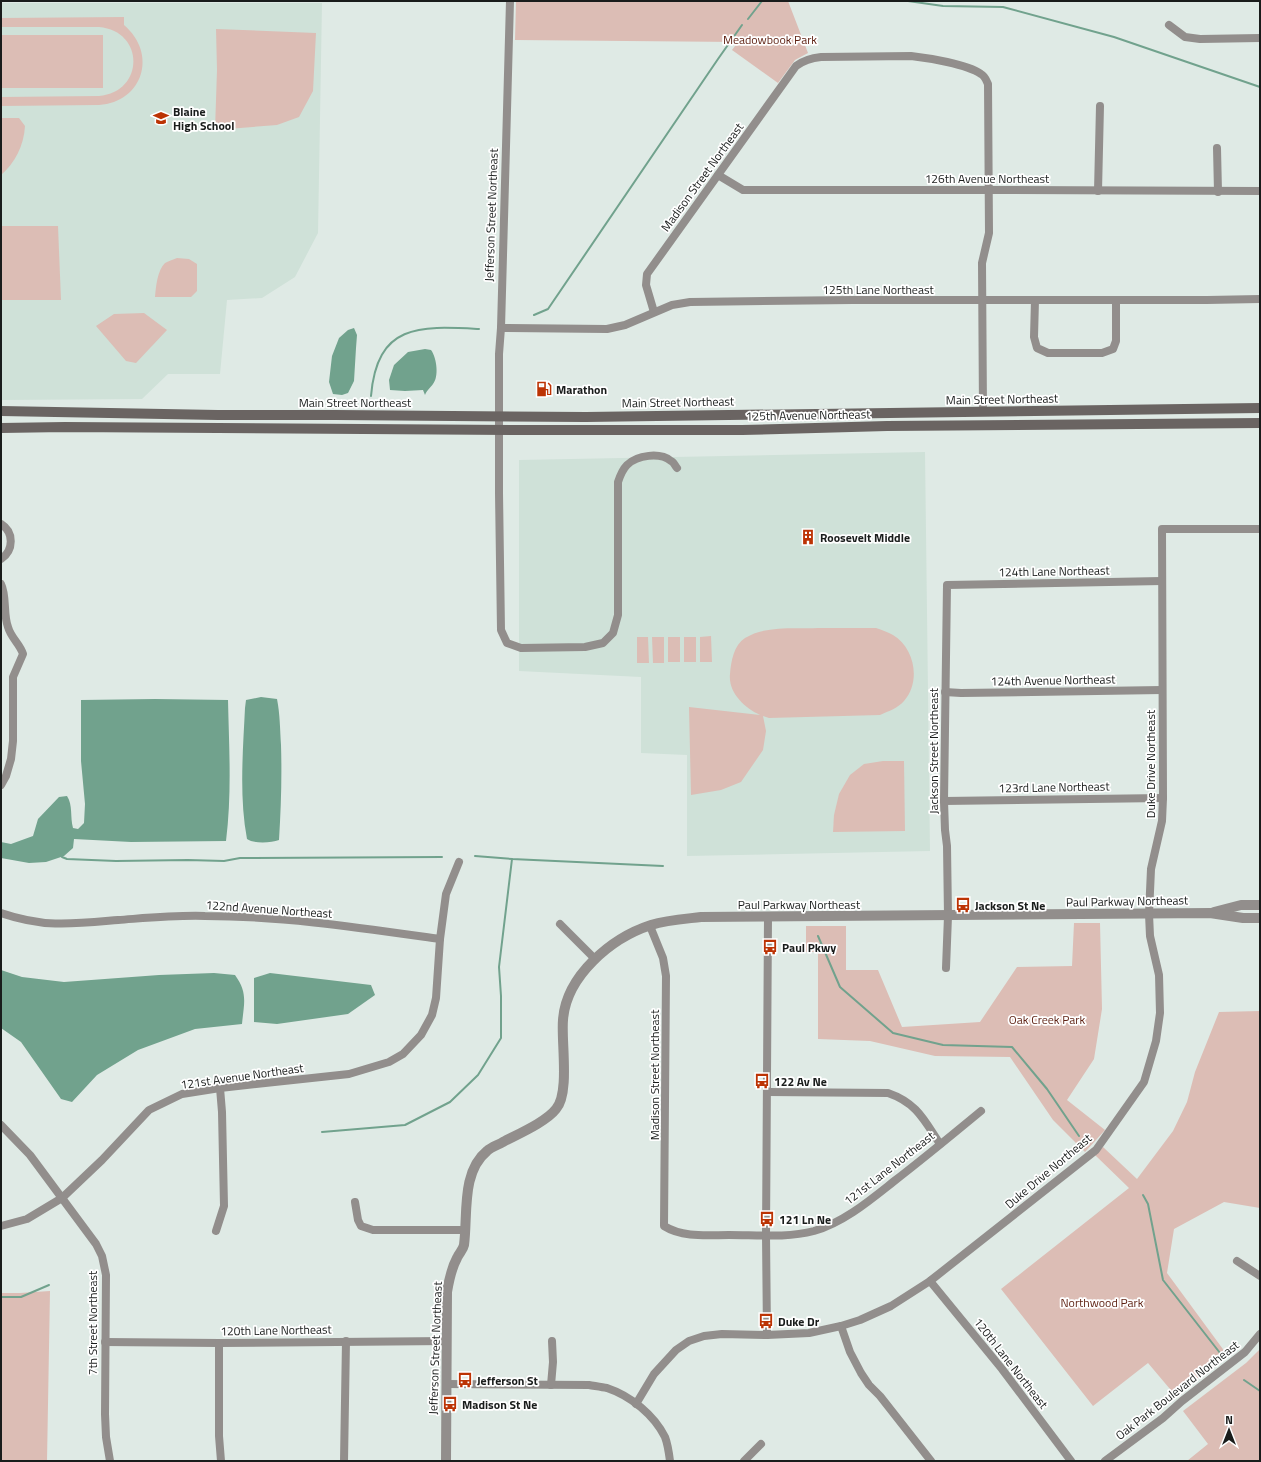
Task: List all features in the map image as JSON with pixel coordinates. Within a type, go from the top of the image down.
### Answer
[{"type":"main road","name":"Main Street Northeast","points":[[1,411],[218,416],[586,417],[1260,408]]},
{"type":"main road","name":"125th Avenue Northeast","points":[[499,430],[742,430],[887,426],[1260,422]]},
{"type":"main road","points":[[1,428],[65,427],[499,430]]},
{"type":"street","name":"Jefferson Street Northeast","points":[[510,1],[499,354],[499,546],[501,630],[507,643],[521,648],[585,647],[604,643],[608,639],[616,626],[618,615],[618,482],[622,472],[628,464],[639,458],[650,456],[662,456],[672,461],[677,468]]},
{"type":"street","points":[[1169,25],[1186,37],[1200,39],[1260,38]]},
{"type":"street","name":"Madison Street Northeast","points":[[654,312],[646,285],[647,274],[796,66],[799,63],[811,58],[922,57],[961,66],[982,74],[988,84],[988,190]]},
{"type":"street","points":[[1098,191],[1100,106]]},
{"type":"street","points":[[1217,148],[1218,192]]},
{"type":"street","name":"126th Avenue Northeast","points":[[718,175],[743,190],[1260,191]]},
{"type":"street","points":[[983,412],[982,263],[989,233],[988,190]]},
{"type":"street","name":"125th Lane Northeast","points":[[501,328],[607,329],[625,325],[672,305],[690,302],[1260,299]]},
{"type":"street","points":[[1035,300],[1034,337],[1037,348],[1048,353],[1102,353],[1113,349],[1116,341],[1116,300]]},
{"type":"street","points":[[1,524],[9,532],[11,545],[8,552],[1,559]]},
{"type":"street","name":"Duke Drive Northeast","points":[[636,1404],[654,1374],[676,1350],[689,1342],[704,1336],[722,1334],[767,1336],[809,1333],[842,1326],[860,1320],[891,1306],[930,1281],[1096,1150],[1144,1082],[1156,1041],[1160,1013],[1160,975],[1150,936],[1149,914],[1151,869],[1162,821],[1163,798],[1162,529],[1260,529]]},
{"type":"street","name":"124th Lane Northeast","points":[[947,585],[1162,581]]},
{"type":"street","points":[[1,584],[7,626],[21,648],[23,654],[12,677],[13,741],[11,759],[6,776],[1,785]]},
{"type":"street","name":"Jackson Street Northeast","points":[[947,585],[944,830],[947,846],[948,916]]},
{"type":"street","name":"124th Avenue Northeast","points":[[945,692],[1162,690]]},
{"type":"street","name":"123rd Lane Northeast","points":[[944,800],[1163,798]]},
{"type":"street","points":[[440,939],[446,894],[459,862]]},
{"type":"street","name":"Paul Parkway Northeast","points":[[1210,913],[1241,905],[1260,905]]},
{"type":"street","name":"122nd Avenue Northeast","points":[[1,913],[39,923],[61,925],[139,918],[204,916],[249,917],[349,926],[440,939]]},
{"type":"street","name":"Paul Parkway Northeast","points":[[650,926],[668,921],[701,917],[1210,913],[1243,918],[1260,918]]},
{"type":"street","points":[[946,968],[948,916]]},
{"type":"street","points":[[767,1336],[766,1235],[768,917]]},
{"type":"street","points":[[560,924],[595,959]]},
{"type":"street","name":"Jefferson Street Northeast","points":[[446,1461],[447,1292],[450,1273],[457,1256],[464,1247],[469,1182],[476,1162],[488,1150],[540,1122],[557,1109],[561,1099],[564,1081],[563,1020],[566,1000],[575,983],[595,959],[630,935],[650,926]]},
{"type":"street","name":"Madison Street Northeast","points":[[650,926],[663,958],[666,976],[664,1226]]},
{"type":"street","name":"121st Avenue Northeast","points":[[1,1226],[27,1219],[62,1198],[102,1160],[149,1110],[182,1094],[220,1088],[350,1074],[389,1062],[403,1054],[421,1035],[432,1015],[436,998],[440,939]]},
{"type":"street","points":[[216,1231],[224,1206],[220,1088]]},
{"type":"street","points":[[768,1092],[888,1093],[900,1097],[915,1107],[924,1118],[940,1144]]},
{"type":"street","name":"121st Lane Northeast","points":[[664,1226],[678,1233],[698,1235],[794,1235],[814,1231],[834,1224],[868,1202],[981,1111]]},
{"type":"street","name":"7th Street Northeast","points":[[1,1125],[30,1155],[96,1244],[102,1256],[106,1275],[105,1414],[106,1437],[110,1461]]},
{"type":"street","points":[[355,1202],[358,1220],[361,1226],[373,1230],[465,1230]]},
{"type":"street","points":[[1237,1261],[1260,1276]]},
{"type":"street","name":"120th Lane Northeast","points":[[930,1281],[1002,1369],[1071,1461]]},
{"type":"street","points":[[842,1326],[850,1352],[861,1373],[869,1385],[880,1396],[931,1461]]},
{"type":"street","name":"Oak Park Boulevard Northeast","points":[[1105,1461],[1164,1418],[1182,1401],[1245,1352],[1260,1334]]},
{"type":"street","name":"120th Lane Northeast","points":[[105,1342],[218,1343],[447,1340]]},
{"type":"street","points":[[344,1461],[346,1341]]},
{"type":"street","points":[[551,1385],[553,1362],[552,1341]]},
{"type":"street","points":[[218,1343],[219,1436],[221,1461]]},
{"type":"street","points":[[446,1384],[589,1385],[607,1388],[624,1396],[652,1417],[664,1437],[670,1461]]},
{"type":"street","points":[[744,1461],[761,1444]]},
{"type":"shaded area","name":"Blaine High School","points":[[1,3],[322,3],[318,233],[295,277],[262,298],[227,300],[220,374],[168,374],[142,399],[1,400]]},
{"type":"shaded area","points":[[354,328],[357,335],[354,381],[348,393],[342,395],[333,394],[329,382],[332,356],[339,338],[348,330]]},
{"type":"shaded area","points":[[425,349],[431,350],[433,353],[437,372],[435,381],[425,395],[423,390],[390,390],[389,380],[394,365],[408,352]]},
{"type":"shaded area","points":[[925,452],[930,851],[687,856],[687,755],[641,753],[641,677],[519,671],[519,460]]},
{"type":"shaded area","points":[[261,697],[277,699],[280,722],[281,792],[279,840],[272,842],[254,842],[247,839],[243,807],[242,790],[246,700]]},
{"type":"shaded area","points":[[81,700],[228,700],[230,788],[226,841],[131,842],[74,839],[73,848],[64,856],[46,862],[29,863],[1,858],[1,842],[11,844],[33,836],[38,819],[59,797],[67,796],[69,800],[73,828],[78,829],[84,823],[85,804],[81,761]]},
{"type":"shaded area","points":[[1,970],[22,977],[64,982],[159,975],[214,973],[235,975],[242,987],[244,998],[242,1024],[195,1029],[138,1050],[97,1075],[72,1102],[61,1099],[21,1042],[1,1028]]},
{"type":"shaded area","points":[[270,973],[371,985],[375,995],[348,1014],[277,1024],[254,1022],[254,978]]},
{"type":"green space","name":"Meadowbook Park","points":[[516,1],[788,1],[808,53],[795,60],[778,83],[732,50],[738,42],[515,40]]},
{"type":"green space","points":[[124,17],[124,25],[134,37],[141,49],[143,62],[141,75],[135,86],[126,95],[114,102],[99,105],[1,106],[1,97],[99,96],[114,92],[125,84],[131,73],[134,62],[131,50],[125,39],[114,31],[99,27],[1,27],[1,18]]},
{"type":"green space","points":[[216,29],[316,33],[313,91],[299,117],[277,125],[215,130],[217,70]]},
{"type":"green space","points":[[1,35],[103,35],[103,88],[1,88]]},
{"type":"green space","points":[[1,118],[19,118],[25,126],[21,147],[11,165],[1,175]]},
{"type":"green space","points":[[1,226],[58,226],[61,300],[1,300]]},
{"type":"green space","points":[[177,258],[189,259],[197,264],[197,291],[191,297],[155,297],[157,279],[162,266],[166,262]]},
{"type":"green space","points":[[144,313],[167,330],[136,363],[126,361],[96,326],[114,314]]},
{"type":"green space","points":[[876,628],[891,634],[900,641],[911,657],[914,675],[913,684],[904,701],[899,706],[880,715],[769,718],[763,716],[766,731],[763,750],[741,782],[721,790],[691,795],[689,707],[760,715],[743,704],[735,693],[730,681],[731,664],[736,649],[741,641],[753,634],[771,629]]},
{"type":"green space","points":[[711,636],[712,662],[700,662],[700,637]]},
{"type":"green space","points":[[637,637],[648,637],[649,663],[637,663]]},
{"type":"green space","points":[[652,637],[664,637],[664,663],[653,663]]},
{"type":"green space","points":[[668,637],[680,637],[680,662],[668,662]]},
{"type":"green space","points":[[684,637],[696,637],[696,662],[684,662]]},
{"type":"green space","points":[[883,761],[904,761],[905,831],[833,832],[834,815],[839,794],[850,775],[864,764]]},
{"type":"green space","name":"Oak Creek Park","points":[[1074,923],[1100,923],[1102,1009],[1094,1059],[1067,1100],[1105,1130],[1085,1152],[1053,1120],[1010,1057],[935,1056],[870,1041],[818,1039],[818,952],[806,952],[806,926],[846,926],[846,970],[878,970],[902,1027],[980,1022],[1017,967],[1072,966]]},
{"type":"green space","name":"Northwood Park","points":[[1260,1011],[1260,1208],[1224,1202],[1174,1229],[1167,1273],[1228,1356],[1175,1395],[1148,1363],[1093,1406],[1001,1289],[1129,1188],[1095,1155],[1103,1147],[1137,1179],[1173,1131],[1187,1102],[1195,1072],[1219,1012]]},
{"type":"green space","points":[[50,1291],[47,1461],[1,1461],[1,1293]]},
{"type":"green space","points":[[1260,1349],[1260,1461],[1187,1461],[1208,1444],[1183,1411],[1246,1363]]},
{"type":"waterway","points":[[748,19],[762,1]]},
{"type":"waterway","points":[[908,1],[943,6],[1003,7],[1114,37],[1260,87]]},
{"type":"waterway","points":[[534,315],[548,309],[742,25]]},
{"type":"waterway","points":[[371,396],[375,372],[382,354],[392,342],[405,334],[420,330],[438,328],[479,329]]},
{"type":"waterway","points":[[61,855],[67,859],[116,861],[224,861],[240,858],[442,857]]},
{"type":"waterway","points":[[475,856],[663,866]]},
{"type":"waterway","points":[[322,1132],[405,1125],[450,1102],[478,1075],[501,1038],[499,967],[512,859]]},
{"type":"waterway","points":[[818,936],[840,987],[893,1033],[943,1045],[1012,1047],[1047,1089],[1079,1136]]},
{"type":"waterway","points":[[1143,1195],[1148,1204],[1163,1280],[1220,1353]]},
{"type":"waterway","points":[[1,1297],[21,1297],[49,1285]]},
{"type":"waterway","points":[[1244,1380],[1260,1391]]},
{"type":"place","name":"Blaine High School","points":[[161,118]]},
{"type":"place","name":"Marathon","points":[[544,389]]},
{"type":"place","name":"Roosevelt Middle","points":[[808,537]]},
{"type":"place","name":"Jackson St Ne","points":[[963,905]]},
{"type":"place","name":"Paul Pkwy","points":[[770,947]]},
{"type":"place","name":"122 Av Ne","points":[[762,1081]]},
{"type":"place","name":"121 Ln Ne","points":[[767,1219]]},
{"type":"place","name":"Duke Dr","points":[[766,1321]]},
{"type":"place","name":"Jefferson St","points":[[465,1380]]},
{"type":"place","name":"Madison St Ne","points":[[450,1404]]}]
